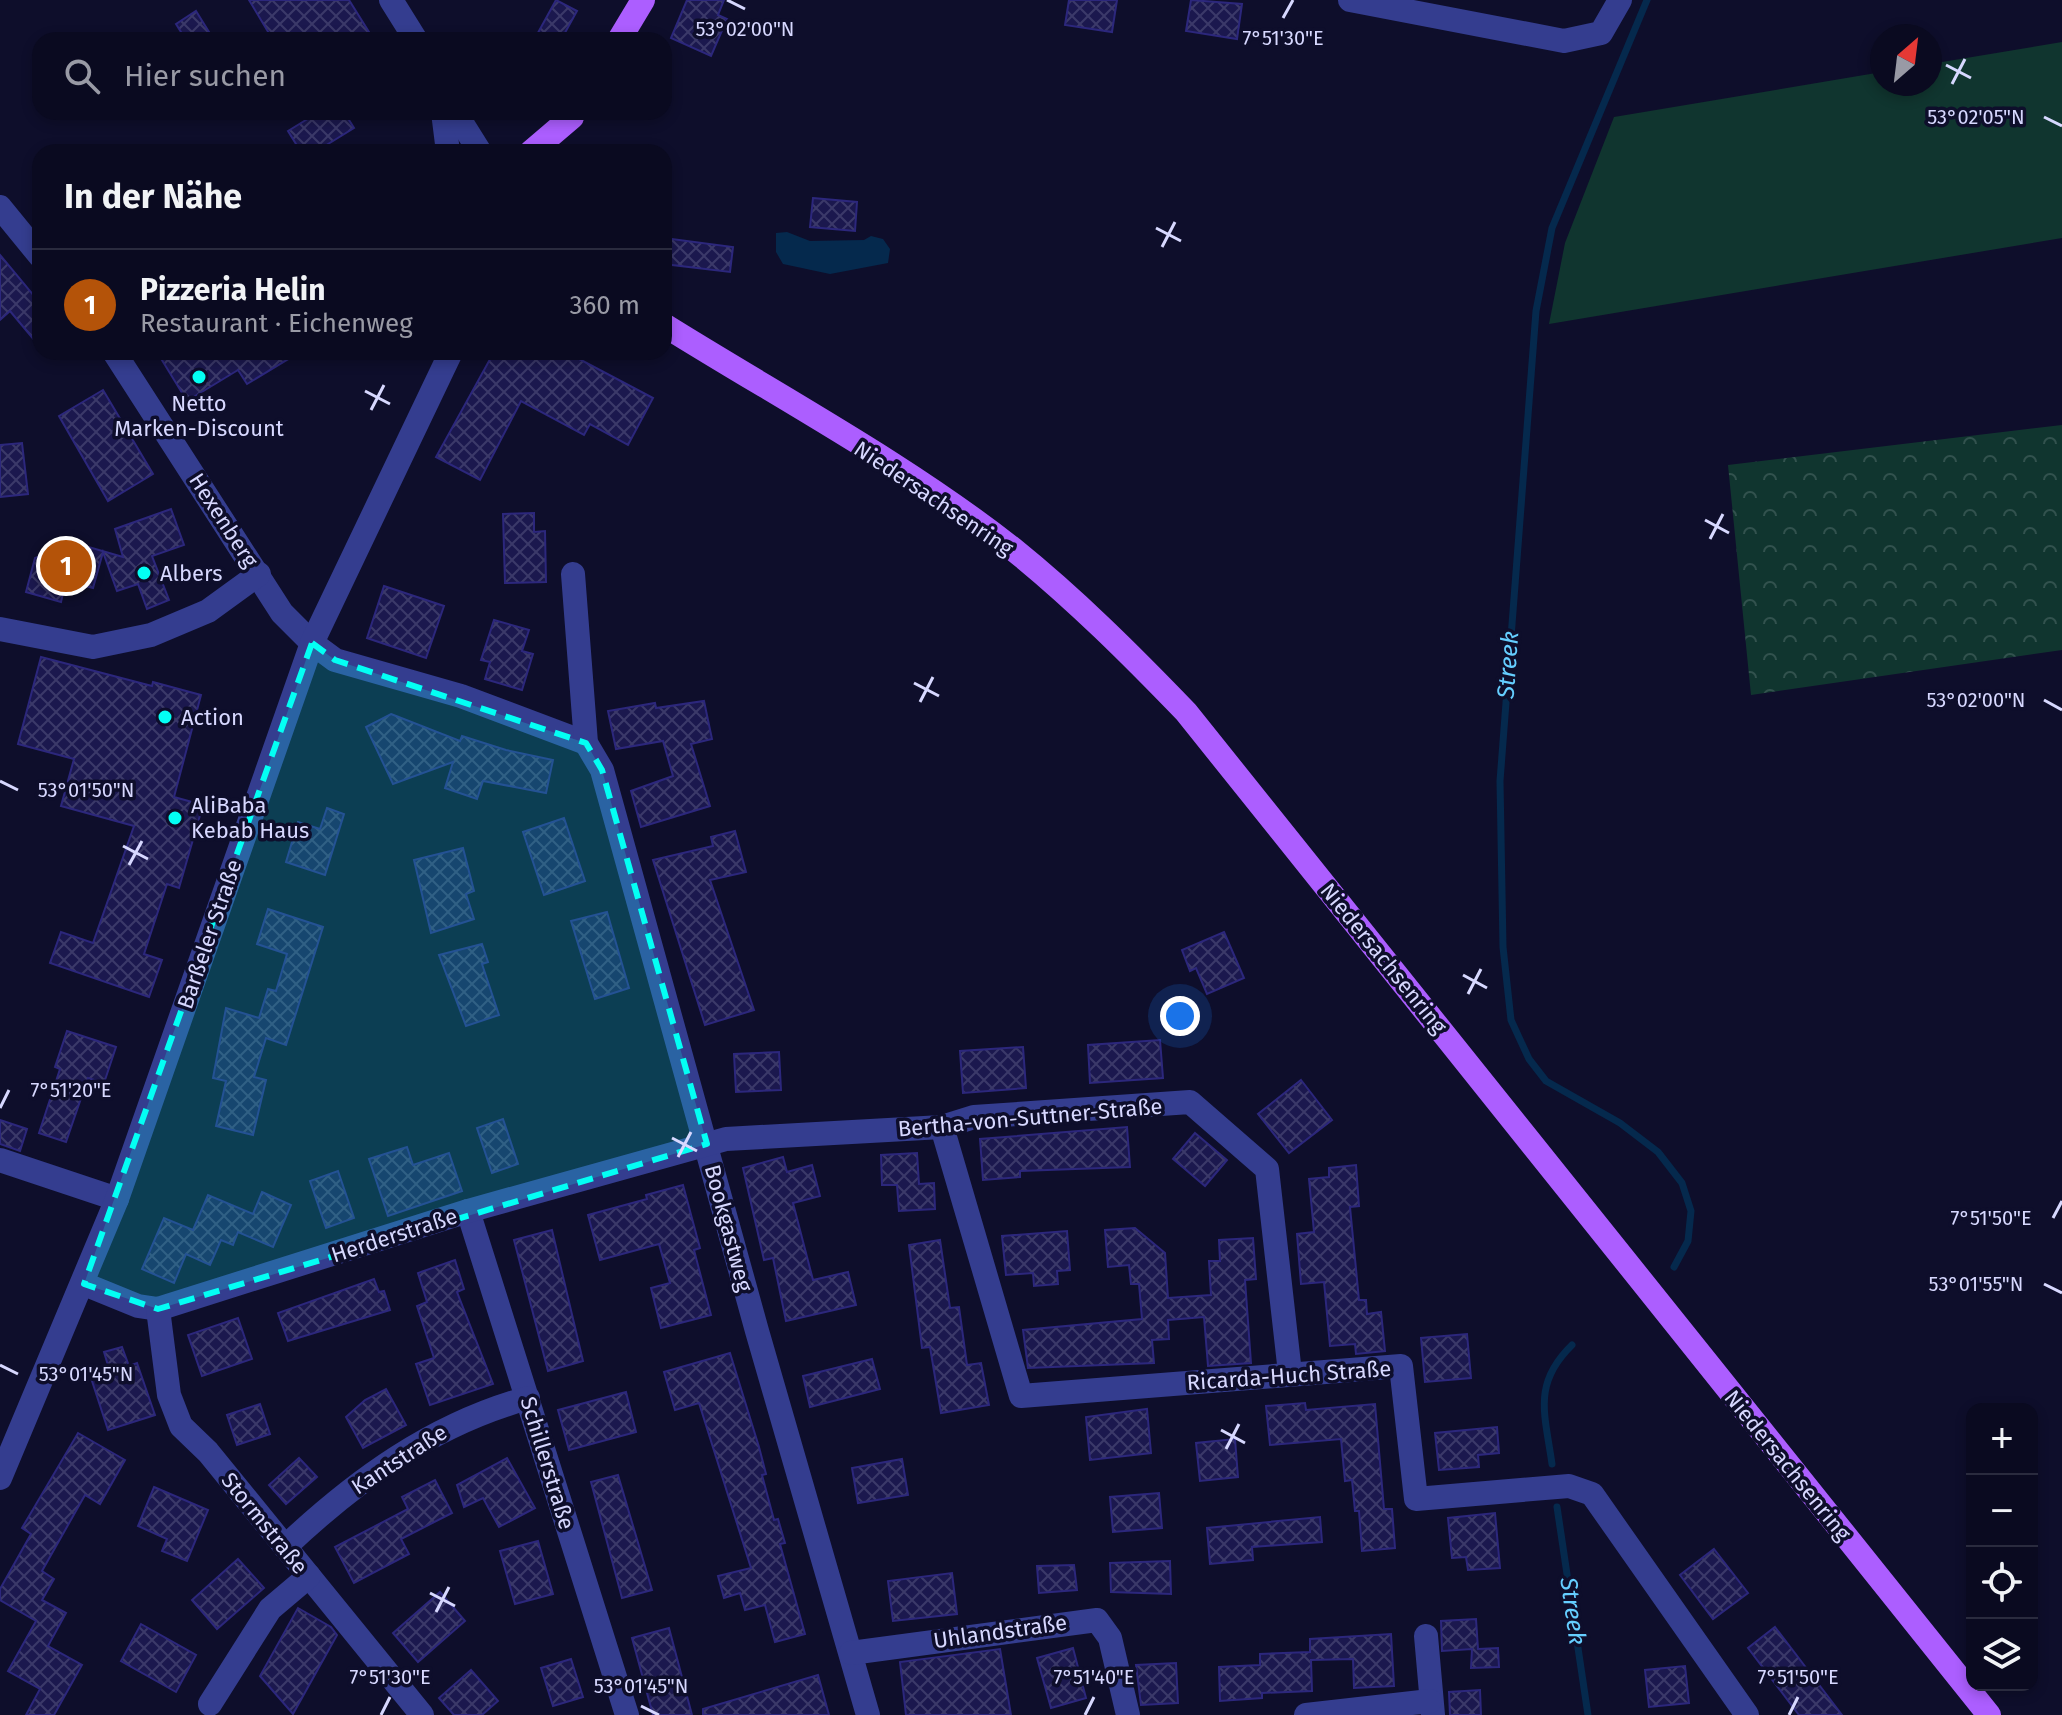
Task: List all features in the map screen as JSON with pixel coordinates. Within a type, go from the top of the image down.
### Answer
[{"type":"main road","points":[[624,32],[643,0]]},
{"type":"main road","points":[[540,144],[568,120]]},
{"type":"main road","points":[[558,144],[571,120]]},
{"type":"main road","name":"Niedersachsenring","points":[[672,330],[938,494],[1000,540],[1107,631],[1186,712],[1989,1715]]},
{"type":"street","points":[[391,0],[411,32]]},
{"type":"street","points":[[1350,0],[1564,41],[1601,33],[1620,0]]},
{"type":"street","points":[[444,120],[447,144]]},
{"type":"street","points":[[460,120],[475,144]]},
{"type":"street","points":[[0,207],[32,246]]},
{"type":"street","name":"Hexenberg","points":[[119,360],[282,613],[312,643]]},
{"type":"street","name":"Barßeler Straße","points":[[0,1478],[84,1284],[117,1199],[312,643],[447,360]]},
{"type":"street","points":[[0,629],[93,647],[151,635],[208,611],[259,574]]},
{"type":"street","name":"Bookgastweg","points":[[573,574],[586,743],[602,770],[868,1715]]},
{"type":"street","points":[[312,643],[335,660],[461,696],[586,743]]},
{"type":"street","name":"Bertha-von-Suttner-Straße","points":[[707,1144],[726,1139],[942,1127],[974,1117],[1190,1102],[1267,1169],[1290,1373]]},
{"type":"street","name":"Ricarda-Huch Straße","points":[[942,1127],[1021,1396],[1401,1366],[1416,1499],[1569,1486],[1592,1494],[1747,1715]]},
{"type":"street","name":"Herderstraße","points":[[158,1309],[468,1211],[707,1144]]},
{"type":"street","points":[[0,1160],[117,1199]]},
{"type":"street","name":"Schillerstraße","points":[[468,1211],[627,1715]]},
{"type":"street","points":[[84,1284],[138,1306],[158,1309]]},
{"type":"street","name":"Stormstraße","points":[[158,1309],[169,1395],[181,1426],[208,1452],[422,1715]]},
{"type":"street","name":"Kantstraße","points":[[285,1547],[333,1502],[441,1429],[483,1410],[528,1398]]},
{"type":"street","points":[[210,1704],[270,1609],[309,1576]]},
{"type":"street","name":"Uhlandstraße","points":[[851,1653],[1097,1620],[1110,1638],[1128,1715]]},
{"type":"street","points":[[1306,1715],[1432,1708],[1426,1636]]},
{"type":"highlighted area","points":[[312,643],[335,660],[586,743],[602,770],[707,1144],[158,1309],[84,1284]]},
{"type":"green space","points":[[2062,42],[2062,238],[1549,324],[1565,243],[1614,117],[1870,74],[1870,96],[1942,96],[1942,62]]},
{"type":"green space","points":[[2062,425],[2062,650],[1751,695],[1728,465]]},
{"type":"water","points":[[787,232],[810,241],[864,240],[871,236],[883,239],[890,249],[888,263],[830,274],[783,264],[776,252],[776,233]]},
{"type":"building","points":[[249,0],[349,0],[369,32],[268,32]]},
{"type":"building","points":[[556,0],[577,11],[565,32],[538,32]]},
{"type":"building","points":[[687,0],[724,0],[718,15],[727,19],[711,56],[672,38]]},
{"type":"building","points":[[1069,0],[1117,0],[1112,32],[1065,25]]},
{"type":"building","points":[[1191,0],[1242,4],[1237,39],[1186,31]]},
{"type":"building","points":[[196,11],[209,32],[181,32],[176,24]]},
{"type":"building","points":[[306,120],[349,120],[354,128],[328,144],[296,144],[288,131]]},
{"type":"building","points":[[813,198],[857,202],[855,231],[810,227]]},
{"type":"building","points":[[672,239],[733,247],[730,272],[672,265]]},
{"type":"building","points":[[0,255],[32,293],[32,337],[10,311],[0,320]]},
{"type":"building","name":"Netto Marken-Discount","points":[[162,360],[287,360],[247,384],[238,370],[187,401]]},
{"type":"building","points":[[490,360],[581,360],[653,398],[628,445],[590,424],[584,435],[521,401],[480,480],[436,457]]},
{"type":"building","points":[[103,390],[153,474],[108,501],[59,416]]},
{"type":"building","points":[[22,443],[28,494],[0,497],[0,445]]},
{"type":"building","points":[[171,509],[184,545],[152,556],[169,600],[147,609],[138,584],[117,591],[103,552],[93,588],[66,581],[61,602],[26,592],[35,558],[75,543],[123,557],[115,529]]},
{"type":"building","points":[[534,513],[534,532],[545,531],[546,582],[505,583],[503,514]]},
{"type":"building","points":[[384,586],[444,606],[426,658],[367,638]]},
{"type":"building","points":[[494,620],[529,630],[522,651],[533,654],[522,690],[485,679],[490,662],[481,660]]},
{"type":"building","points":[[41,657],[152,686],[153,682],[201,695],[174,797],[203,805],[179,888],[167,884],[144,954],[162,960],[149,997],[50,963],[61,932],[93,943],[134,826],[61,806],[74,759],[18,744]]},
{"type":"building","points":[[704,701],[712,739],[691,744],[710,806],[641,827],[631,791],[673,776],[663,741],[616,749],[608,711],[655,703],[656,708]]},
{"type":"building","points":[[391,714],[460,741],[462,736],[553,760],[546,793],[483,781],[477,799],[445,788],[453,762],[393,784],[366,727]]},
{"type":"building","points":[[327,808],[344,814],[325,875],[286,862],[298,822],[320,829]]},
{"type":"building","points":[[564,818],[585,881],[544,895],[523,832]]},
{"type":"building","points":[[735,831],[746,872],[710,880],[754,1010],[705,1025],[653,860],[713,846],[711,837]]},
{"type":"building","points":[[463,848],[474,891],[466,894],[474,919],[431,933],[414,860]]},
{"type":"building","points":[[268,909],[323,927],[286,1045],[266,1038],[254,1077],[266,1080],[253,1135],[216,1126],[226,1081],[213,1078],[226,1008],[259,1018],[268,989],[276,991],[287,954],[257,944]]},
{"type":"building","points":[[607,912],[629,988],[595,999],[571,921]]},
{"type":"building","points":[[1224,932],[1244,978],[1207,994],[1196,968],[1190,971],[1182,950]]},
{"type":"building","points":[[482,944],[488,962],[482,964],[499,1015],[466,1026],[439,955]]},
{"type":"building","points":[[67,1031],[116,1047],[104,1083],[88,1078],[66,1142],[39,1133],[60,1069],[55,1067]]},
{"type":"building","points":[[1160,1040],[1163,1078],[1090,1083],[1088,1045]]},
{"type":"building","points":[[1023,1047],[1026,1088],[963,1093],[960,1051]]},
{"type":"building","points":[[779,1052],[781,1090],[736,1092],[734,1054]]},
{"type":"building","points":[[1301,1080],[1332,1120],[1289,1153],[1258,1114]]},
{"type":"building","points":[[503,1119],[518,1164],[492,1173],[477,1128]]},
{"type":"building","points":[[0,1120],[27,1129],[20,1151],[0,1144]]},
{"type":"building","points":[[1127,1127],[1130,1167],[1020,1171],[1020,1177],[983,1180],[980,1139]]},
{"type":"building","points":[[1195,1133],[1227,1160],[1205,1186],[1173,1159]]},
{"type":"building","points":[[407,1147],[413,1165],[449,1153],[462,1191],[388,1216],[369,1159]]},
{"type":"building","points":[[917,1153],[919,1184],[934,1183],[935,1209],[899,1211],[897,1185],[882,1185],[881,1155]]},
{"type":"building","points":[[783,1157],[787,1172],[812,1165],[820,1196],[793,1203],[813,1280],[848,1272],[856,1305],[786,1321],[773,1258],[764,1260],[743,1168]]},
{"type":"building","points":[[1356,1165],[1359,1206],[1350,1207],[1359,1300],[1366,1300],[1367,1314],[1381,1312],[1385,1351],[1356,1354],[1355,1344],[1330,1346],[1324,1282],[1301,1284],[1297,1234],[1314,1232],[1309,1179],[1329,1177],[1329,1168]]},
{"type":"building","points":[[338,1171],[354,1218],[326,1228],[310,1181]]},
{"type":"building","points":[[683,1185],[700,1248],[694,1250],[711,1315],[661,1328],[651,1288],[670,1283],[659,1244],[600,1260],[588,1215],[647,1199],[646,1195]]},
{"type":"building","points":[[262,1192],[291,1205],[273,1247],[238,1232],[233,1245],[221,1240],[210,1265],[186,1254],[174,1283],[142,1269],[164,1218],[193,1230],[208,1195],[253,1214]]},
{"type":"building","points":[[1135,1228],[1165,1253],[1168,1298],[1211,1295],[1209,1261],[1220,1261],[1219,1240],[1253,1238],[1256,1279],[1245,1280],[1251,1363],[1208,1366],[1204,1317],[1168,1320],[1169,1339],[1152,1340],[1154,1363],[1028,1368],[1023,1330],[1142,1319],[1139,1284],[1131,1284],[1129,1265],[1108,1267],[1105,1230]]},
{"type":"building","points":[[552,1230],[583,1361],[548,1371],[514,1240]]},
{"type":"building","points":[[1067,1231],[1070,1270],[1057,1271],[1058,1284],[1034,1286],[1033,1273],[1006,1275],[1002,1236]]},
{"type":"building","points":[[940,1240],[950,1308],[959,1307],[967,1365],[981,1363],[989,1405],[941,1413],[930,1347],[922,1348],[909,1245]]},
{"type":"building","points":[[455,1260],[464,1289],[457,1292],[493,1384],[430,1405],[416,1364],[434,1358],[417,1306],[427,1302],[418,1273]]},
{"type":"building","points":[[374,1279],[379,1292],[384,1291],[390,1310],[288,1341],[278,1313]]},
{"type":"building","points":[[238,1318],[252,1359],[202,1376],[188,1335]]},
{"type":"building","points":[[1467,1334],[1471,1378],[1425,1382],[1421,1338]]},
{"type":"building","points":[[122,1347],[129,1366],[137,1363],[155,1415],[108,1430],[91,1378],[110,1372],[104,1352]]},
{"type":"building","points":[[730,1353],[759,1447],[766,1474],[762,1475],[774,1520],[778,1519],[785,1543],[780,1544],[805,1634],[775,1642],[765,1605],[745,1610],[740,1593],[724,1598],[718,1576],[751,1568],[699,1403],[675,1410],[664,1372]]},
{"type":"building","points":[[872,1359],[880,1389],[810,1407],[803,1376]]},
{"type":"building","points":[[386,1389],[406,1425],[363,1448],[346,1417],[365,1400]]},
{"type":"building","points":[[626,1392],[636,1432],[569,1450],[558,1410]]},
{"type":"building","points":[[1305,1403],[1306,1410],[1375,1404],[1384,1509],[1392,1509],[1395,1548],[1362,1551],[1359,1511],[1355,1511],[1352,1480],[1345,1481],[1341,1439],[1270,1445],[1266,1406]]},
{"type":"building","points":[[260,1404],[270,1434],[237,1445],[227,1415]]},
{"type":"building","points":[[1147,1409],[1151,1453],[1090,1460],[1086,1417]]},
{"type":"building","points":[[1497,1427],[1499,1453],[1478,1455],[1479,1467],[1439,1470],[1435,1433]]},
{"type":"building","points":[[78,1433],[125,1460],[100,1504],[85,1495],[42,1571],[54,1579],[42,1600],[66,1613],[48,1646],[82,1665],[54,1715],[26,1715],[40,1689],[8,1671],[36,1621],[0,1600],[0,1589],[31,1534],[22,1528]]},
{"type":"building","points":[[1235,1439],[1238,1477],[1200,1481],[1196,1443]]},
{"type":"building","points":[[299,1458],[317,1477],[286,1504],[269,1485]]},
{"type":"building","points":[[507,1458],[535,1508],[499,1527],[483,1498],[464,1507],[457,1485]]},
{"type":"building","points":[[902,1459],[908,1495],[858,1503],[852,1468]]},
{"type":"building","points":[[618,1475],[652,1590],[622,1598],[591,1482]]},
{"type":"building","points":[[435,1480],[452,1513],[401,1539],[409,1554],[354,1583],[335,1547],[408,1509],[402,1497]]},
{"type":"building","points":[[154,1487],[208,1510],[187,1561],[162,1551],[167,1539],[138,1526]]},
{"type":"building","points":[[1159,1493],[1162,1528],[1113,1532],[1110,1497]]},
{"type":"building","points":[[1495,1513],[1500,1568],[1468,1570],[1466,1557],[1452,1558],[1448,1518]]},
{"type":"building","points":[[1320,1517],[1322,1542],[1252,1547],[1253,1560],[1210,1564],[1207,1528]]},
{"type":"building","points":[[538,1541],[553,1594],[515,1604],[500,1551]]},
{"type":"building","points":[[1714,1549],[1748,1593],[1713,1619],[1680,1575]]},
{"type":"building","points":[[238,1559],[264,1588],[217,1629],[192,1600]]},
{"type":"building","points":[[1170,1561],[1171,1594],[1111,1592],[1110,1563]]},
{"type":"building","points":[[1074,1565],[1077,1590],[1039,1593],[1037,1566]]},
{"type":"building","points":[[952,1573],[957,1614],[893,1621],[888,1581]]},
{"type":"building","points":[[440,1592],[465,1621],[418,1662],[393,1633]]},
{"type":"building","points":[[298,1608],[331,1627],[337,1635],[293,1714],[260,1676]]},
{"type":"building","points":[[1476,1619],[1478,1649],[1498,1648],[1499,1667],[1471,1668],[1472,1649],[1442,1651],[1441,1621]]},
{"type":"building","points":[[141,1624],[196,1655],[176,1692],[121,1661]]},
{"type":"building","points":[[1775,1627],[1842,1715],[1799,1715],[1748,1648]]},
{"type":"building","points":[[669,1628],[692,1715],[653,1715],[632,1638]]},
{"type":"building","points":[[1391,1634],[1394,1686],[1354,1688],[1353,1659],[1311,1660],[1312,1691],[1262,1693],[1262,1698],[1220,1701],[1219,1667],[1260,1665],[1260,1654],[1310,1652],[1310,1639]]},
{"type":"building","points":[[1073,1648],[1086,1698],[1051,1708],[1037,1658]]},
{"type":"building","points":[[1000,1649],[1011,1715],[906,1715],[900,1662]]},
{"type":"building","points":[[571,1659],[583,1697],[553,1706],[541,1668]]},
{"type":"building","points":[[1176,1663],[1178,1703],[1141,1705],[1136,1665]]},
{"type":"building","points":[[1685,1666],[1689,1703],[1649,1707],[1645,1670]]},
{"type":"building","points":[[471,1670],[498,1701],[482,1715],[454,1715],[439,1698]]},
{"type":"building","points":[[818,1675],[829,1715],[703,1715],[703,1709]]},
{"type":"building","points":[[1480,1690],[1481,1715],[1450,1715],[1449,1692]]},
{"type":"waterway","name":"Streek","points":[[1647,0],[1552,228],[1536,311],[1500,781],[1503,947],[1511,1020],[1529,1059],[1546,1081],[1620,1123],[1658,1152],[1682,1183],[1691,1211],[1688,1241],[1674,1267]]},
{"type":"waterway","name":"Streek","points":[[1552,1464],[1545,1415],[1546,1387],[1559,1359],[1572,1345]]},
{"type":"waterway","name":"Streek","points":[[1557,1507],[1588,1715]]},
{"type":"place","name":"Netto Marken-Discount","points":[[199,377]]},
{"type":"place","name":"Pizzeria Helin","points":[[66,566]]},
{"type":"place","name":"Albers","points":[[144,573]]},
{"type":"place","name":"Action","points":[[165,717]]},
{"type":"place","name":"AliBaba Kebab Haus","points":[[175,818]]}]
